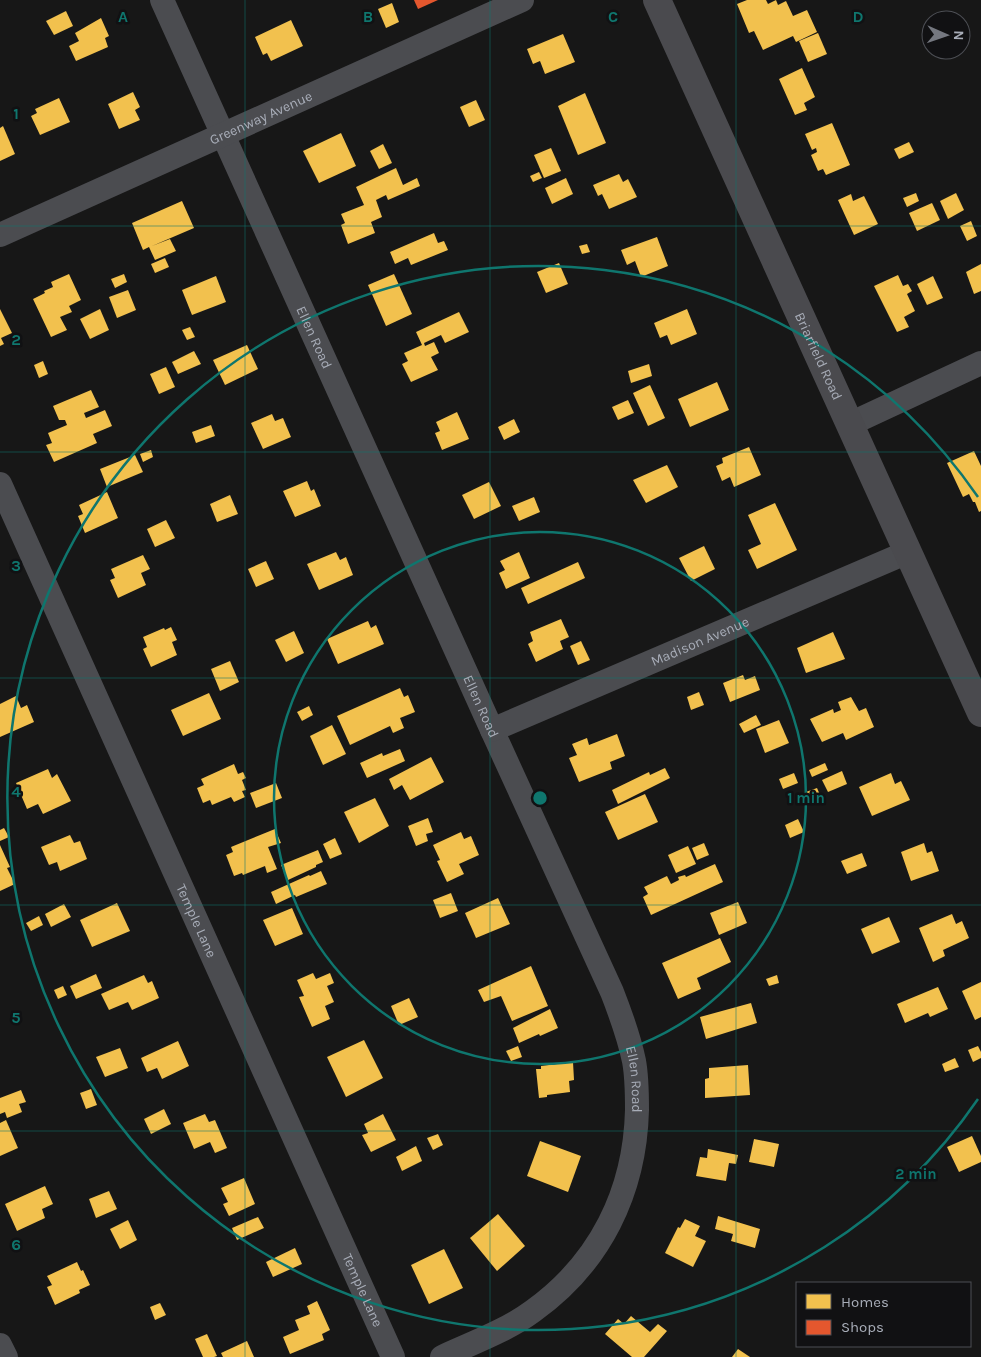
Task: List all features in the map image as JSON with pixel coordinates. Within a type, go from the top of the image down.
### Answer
[{"type":"main road","name":"Briarfield Road","points":[[657,0],[981,713]]},
{"type":"street","name":"Ellen Road","points":[[162,0],[612,992],[625,1026],[634,1062],[637,1095],[633,1154],[626,1183],[616,1211],[602,1238],[576,1272],[552,1296],[532,1312],[510,1325],[442,1357]]},
{"type":"street","name":"Greenway Avenue","points":[[0,235],[522,0]]},
{"type":"street","points":[[850,424],[981,363]]},
{"type":"street","name":"Temple Lane","points":[[0,484],[393,1357]]},
{"type":"street","name":"Madison Avenue","points":[[492,730],[908,552]]},
{"type":"street","points":[[0,1345],[6,1357]]},
{"type":"building: Homes","points":[[747,0],[766,0],[768,4],[776,0],[778,5],[786,1],[793,16],[807,10],[817,32],[796,42],[793,36],[763,50],[754,31],[749,33],[737,4]]},
{"type":"building: Homes","points":[[392,3],[399,22],[386,28],[378,9]]},
{"type":"building: Homes","points":[[66,11],[73,26],[54,35],[46,21]]},
{"type":"building: Homes","points":[[101,18],[109,36],[105,38],[108,47],[76,61],[69,46],[79,41],[75,33]]},
{"type":"building: Homes","points":[[291,20],[303,46],[271,61],[267,53],[263,55],[255,37]]},
{"type":"building: Homes","points":[[818,33],[827,54],[808,62],[799,41]]},
{"type":"building: Homes","points":[[563,34],[575,62],[545,74],[540,61],[533,64],[527,49]]},
{"type":"building: Homes","points":[[802,68],[815,97],[804,103],[807,110],[795,115],[779,79]]},
{"type":"building: Homes","points":[[133,92],[140,107],[135,110],[140,120],[119,129],[108,104]]},
{"type":"building: Homes","points":[[585,93],[606,143],[578,155],[558,106]]},
{"type":"building: Homes","points":[[59,98],[70,122],[40,135],[31,116],[37,113],[35,109]]},
{"type":"building: Homes","points":[[476,100],[485,120],[469,127],[460,107]]},
{"type":"building: Homes","points":[[832,123],[850,165],[826,175],[823,169],[818,171],[811,155],[817,152],[816,148],[812,150],[805,134]]},
{"type":"building: Homes","points":[[3,126],[15,154],[0,161],[0,128]]},
{"type":"building: Homes","points":[[341,133],[356,166],[319,183],[303,151]]},
{"type":"building: Homes","points":[[909,142],[914,152],[899,159],[894,149]]},
{"type":"building: Homes","points":[[383,144],[392,163],[379,169],[370,151]]},
{"type":"building: Homes","points":[[551,148],[561,171],[544,178],[534,155]]},
{"type":"building: Homes","points":[[396,168],[403,185],[417,178],[420,186],[388,200],[386,195],[376,200],[382,217],[371,222],[375,233],[348,244],[341,225],[345,223],[341,214],[364,205],[356,187]]},
{"type":"building: Homes","points":[[539,172],[542,178],[533,182],[530,176]]},
{"type":"building: Homes","points":[[619,174],[623,182],[628,179],[637,197],[609,209],[602,194],[598,196],[593,185]]},
{"type":"building: Homes","points":[[566,178],[573,194],[552,204],[545,188]]},
{"type":"building: Homes","points":[[916,193],[919,201],[907,207],[903,198]]},
{"type":"building: Homes","points":[[956,193],[964,210],[948,219],[940,201]]},
{"type":"building: Homes","points":[[851,194],[853,201],[864,196],[878,224],[854,235],[838,200]]},
{"type":"building: Homes","points":[[182,201],[194,228],[152,246],[170,239],[176,251],[155,260],[149,247],[143,250],[132,223]]},
{"type":"building: Homes","points":[[932,203],[940,220],[917,231],[909,213]]},
{"type":"building: Homes","points":[[971,221],[977,236],[967,241],[960,226]]},
{"type":"building: Homes","points":[[434,233],[438,243],[444,241],[448,250],[411,265],[408,258],[395,264],[390,252]]},
{"type":"building: Homes","points":[[657,237],[668,266],[641,277],[635,261],[627,265],[621,250]]},
{"type":"building: Homes","points":[[587,244],[590,252],[582,254],[579,246]]},
{"type":"building: Homes","points":[[165,258],[169,267],[155,273],[151,264]]},
{"type":"building: Homes","points":[[559,263],[568,284],[546,293],[537,272]]},
{"type":"building: Homes","points":[[981,264],[981,291],[974,294],[966,272]]},
{"type":"building: Homes","points":[[69,274],[81,300],[69,306],[72,312],[60,317],[67,330],[51,337],[33,299],[53,287],[51,282]]},
{"type":"building: Homes","points":[[124,274],[127,282],[115,288],[111,279]]},
{"type":"building: Homes","points":[[394,274],[412,314],[386,326],[368,285]]},
{"type":"building: Homes","points":[[898,275],[903,286],[908,284],[912,291],[907,294],[915,311],[904,317],[909,327],[897,332],[874,286]]},
{"type":"building: Homes","points":[[216,276],[226,302],[192,315],[182,290]]},
{"type":"building: Homes","points":[[933,276],[943,298],[927,305],[917,284]]},
{"type":"building: Homes","points":[[128,290],[136,310],[117,318],[109,297]]},
{"type":"building: Homes","points":[[0,309],[12,333],[1,338],[4,344],[0,346]]},
{"type":"building: Homes","points":[[100,309],[109,330],[90,339],[80,319]]},
{"type":"building: Homes","points":[[687,309],[697,334],[671,345],[667,335],[660,338],[654,323]]},
{"type":"building: Homes","points":[[459,312],[469,332],[445,343],[441,335],[424,343],[425,346],[434,342],[439,353],[431,357],[438,370],[411,382],[402,364],[408,361],[404,353],[422,345],[416,332]]},
{"type":"building: Homes","points":[[190,327],[195,337],[187,340],[182,330]]},
{"type":"building: Homes","points":[[247,345],[258,369],[225,385],[213,360]]},
{"type":"building: Homes","points":[[194,351],[201,364],[178,374],[172,362]]},
{"type":"building: Homes","points":[[43,361],[48,374],[39,378],[34,365]]},
{"type":"building: Homes","points":[[649,364],[652,376],[631,383],[628,371]]},
{"type":"building: Homes","points":[[166,367],[175,387],[159,394],[150,374]]},
{"type":"building: Homes","points":[[717,382],[729,410],[690,427],[678,399]]},
{"type":"building: Homes","points":[[650,385],[665,418],[648,426],[633,393]]},
{"type":"building: Homes","points":[[91,390],[99,407],[84,413],[86,418],[105,410],[112,426],[93,434],[97,443],[54,462],[46,445],[52,443],[48,433],[67,425],[65,420],[59,420],[53,406]]},
{"type":"building: Homes","points":[[628,400],[634,413],[618,420],[612,407]]},
{"type":"building: Homes","points":[[457,412],[469,439],[442,450],[435,433],[440,431],[436,422]]},
{"type":"building: Homes","points":[[272,414],[275,421],[283,418],[291,437],[263,449],[251,423]]},
{"type":"building: Homes","points":[[514,419],[520,432],[504,440],[498,427]]},
{"type":"building: Homes","points":[[211,425],[215,436],[196,443],[192,432]]},
{"type":"building: Homes","points":[[749,447],[761,475],[734,487],[730,477],[722,481],[716,466],[723,463],[722,458]]},
{"type":"building: Homes","points":[[151,450],[153,457],[143,462],[140,454]]},
{"type":"building: Homes","points":[[974,451],[981,466],[981,511],[979,512],[969,494],[963,497],[947,463]]},
{"type":"building: Homes","points":[[135,455],[143,472],[107,487],[100,469]]},
{"type":"building: Homes","points":[[667,465],[678,487],[646,503],[633,480]]},
{"type":"building: Homes","points":[[307,481],[311,491],[314,489],[321,506],[295,517],[283,491]]},
{"type":"building: Homes","points":[[489,482],[501,506],[474,519],[462,495]]},
{"type":"building: Homes","points":[[107,492],[118,518],[85,533],[78,516],[83,514],[79,505]]},
{"type":"building: Homes","points":[[230,495],[238,514],[217,522],[210,504]]},
{"type":"building: Homes","points":[[534,497],[540,512],[519,521],[512,506]]},
{"type":"building: Homes","points":[[775,503],[797,550],[757,569],[748,550],[761,544],[748,515]]},
{"type":"building: Homes","points":[[166,520],[175,538],[155,547],[147,529]]},
{"type":"building: Homes","points":[[704,546],[715,569],[691,581],[679,558]]},
{"type":"building: Homes","points":[[336,552],[340,560],[346,557],[353,575],[319,590],[307,564]]},
{"type":"building: Homes","points":[[519,552],[530,578],[506,589],[499,573],[505,570],[500,561]]},
{"type":"building: Homes","points":[[143,555],[150,569],[141,573],[146,585],[118,598],[110,580],[115,578],[111,569]]},
{"type":"building: Homes","points":[[266,561],[274,579],[256,587],[248,569]]},
{"type":"building: Homes","points":[[578,562],[585,578],[528,604],[521,588]]},
{"type":"building: Homes","points":[[561,619],[569,637],[560,641],[563,649],[536,662],[528,644],[533,641],[530,632]]},
{"type":"building: Homes","points":[[368,621],[371,628],[376,625],[384,644],[338,664],[327,639]]},
{"type":"building: Homes","points":[[171,627],[177,640],[172,642],[177,655],[151,667],[143,649],[147,647],[143,637]]},
{"type":"building: Homes","points":[[294,631],[304,653],[286,662],[275,640]]},
{"type":"building: Homes","points":[[833,632],[845,659],[806,673],[797,648]]},
{"type":"building: Homes","points":[[581,641],[590,660],[578,665],[570,646]]},
{"type":"building: Homes","points":[[230,661],[239,682],[220,691],[211,669]]},
{"type":"building: Homes","points":[[743,675],[745,680],[755,676],[760,690],[730,702],[723,683]]},
{"type":"building: Homes","points":[[400,688],[404,697],[408,695],[415,712],[400,718],[404,728],[393,733],[390,726],[350,745],[337,716]]},
{"type":"building: Homes","points":[[699,692],[704,705],[691,710],[687,697]]},
{"type":"building: Homes","points":[[209,693],[221,719],[183,736],[171,710]]},
{"type":"building: Homes","points":[[16,696],[21,708],[27,705],[34,722],[0,737],[0,704]]},
{"type":"building: Homes","points":[[851,697],[859,711],[866,708],[874,727],[846,740],[843,733],[822,742],[810,719],[833,709],[834,713],[841,710],[838,702]]},
{"type":"building: Homes","points":[[309,706],[313,715],[302,721],[297,712]]},
{"type":"building: Homes","points":[[756,715],[761,725],[744,733],[739,724]]},
{"type":"building: Homes","points":[[779,720],[789,743],[765,753],[756,729]]},
{"type":"building: Homes","points":[[332,725],[346,754],[323,765],[310,736]]},
{"type":"building: Homes","points":[[617,734],[625,756],[610,762],[612,769],[579,782],[569,758],[577,755],[572,744],[587,738],[589,745]]},
{"type":"building: Homes","points":[[400,749],[405,761],[367,778],[360,763],[382,753],[383,756]]},
{"type":"building: Homes","points":[[431,757],[444,782],[410,800],[402,785],[394,790],[389,779]]},
{"type":"building: Homes","points":[[825,763],[828,770],[812,777],[809,770]]},
{"type":"building: Homes","points":[[234,764],[238,774],[243,772],[246,778],[242,780],[246,790],[242,791],[245,797],[234,802],[231,797],[212,805],[210,800],[203,803],[197,788],[204,785],[201,779]]},
{"type":"building: Homes","points":[[665,768],[670,778],[618,804],[612,790],[649,772],[650,775]]},
{"type":"building: Homes","points":[[48,769],[52,778],[57,774],[71,801],[43,814],[38,804],[27,809],[16,783]]},
{"type":"building: Homes","points":[[842,771],[847,784],[828,792],[822,780]]},
{"type":"building: Homes","points":[[794,773],[798,783],[783,789],[779,779]]},
{"type":"building: Homes","points":[[891,773],[895,784],[901,781],[910,800],[872,816],[859,787]]},
{"type":"building: Homes","points":[[276,783],[282,798],[256,808],[250,793]]},
{"type":"building: Homes","points":[[817,788],[821,797],[810,801],[806,792]]},
{"type":"building: Homes","points":[[645,794],[658,822],[618,840],[605,812]]},
{"type":"building: Homes","points":[[375,798],[389,826],[359,843],[344,812]]},
{"type":"building: Homes","points":[[428,818],[433,832],[426,834],[428,841],[416,846],[408,826]]},
{"type":"building: Homes","points":[[798,819],[804,832],[790,838],[785,825]]},
{"type":"building: Homes","points":[[4,828],[9,837],[0,841],[0,830]]},
{"type":"building: Homes","points":[[275,829],[281,843],[268,847],[277,869],[267,873],[265,866],[243,875],[242,873],[234,876],[226,855],[233,852],[231,847]]},
{"type":"building: Homes","points":[[461,832],[464,839],[471,836],[479,855],[459,864],[464,874],[447,882],[437,861],[440,860],[433,845]]},
{"type":"building: Homes","points":[[70,835],[74,843],[80,841],[87,859],[60,871],[57,862],[49,865],[41,847]]},
{"type":"building: Homes","points":[[335,838],[342,854],[330,859],[323,844]]},
{"type":"building: Homes","points":[[704,843],[709,855],[697,860],[692,848]]},
{"type":"building: Homes","points":[[924,843],[927,853],[932,851],[939,871],[911,881],[901,852]]},
{"type":"building: Homes","points":[[0,845],[10,867],[7,868],[15,884],[0,891]]},
{"type":"building: Homes","points":[[688,846],[696,864],[676,873],[668,855]]},
{"type":"building: Homes","points":[[318,850],[323,862],[288,880],[281,865]]},
{"type":"building: Homes","points":[[862,853],[867,866],[847,874],[841,861]]},
{"type":"building: Homes","points":[[715,864],[723,882],[651,915],[643,897],[648,894],[644,887],[667,876],[671,884],[679,880],[678,877],[685,875],[686,877]]},
{"type":"building: Homes","points":[[321,871],[327,884],[276,904],[271,892]]},
{"type":"building: Homes","points":[[451,893],[458,911],[440,918],[433,900]]},
{"type":"building: Homes","points":[[498,898],[510,924],[476,938],[465,913]]},
{"type":"building: Homes","points":[[738,902],[747,923],[719,935],[710,913]]},
{"type":"building: Homes","points":[[117,903],[130,931],[92,947],[80,920]]},
{"type":"building: Homes","points":[[64,904],[71,917],[51,927],[45,914]]},
{"type":"building: Homes","points":[[292,908],[303,934],[275,946],[263,920]]},
{"type":"building: Homes","points":[[952,914],[956,924],[962,921],[969,938],[943,950],[945,956],[933,962],[919,928]]},
{"type":"building: Homes","points":[[39,916],[43,925],[31,931],[26,923]]},
{"type":"building: Homes","points":[[889,917],[900,942],[872,954],[861,929]]},
{"type":"building: Homes","points":[[720,938],[731,962],[697,978],[701,989],[678,999],[662,963]]},
{"type":"building: Homes","points":[[531,966],[548,1006],[512,1021],[501,996],[484,1002],[478,990]]},
{"type":"building: Homes","points":[[313,973],[316,979],[330,973],[334,983],[327,986],[334,1002],[325,1006],[330,1019],[312,1027],[299,997],[304,996],[297,980]]},
{"type":"building: Homes","points":[[96,974],[102,988],[76,999],[70,986]]},
{"type":"building: Homes","points":[[144,975],[148,983],[152,981],[159,998],[132,1010],[128,1002],[109,1010],[101,994]]},
{"type":"building: Homes","points":[[777,975],[779,983],[769,986],[766,979]]},
{"type":"building: Homes","points":[[981,982],[981,1017],[975,1020],[962,991]]},
{"type":"building: Homes","points":[[63,986],[67,995],[58,999],[54,990]]},
{"type":"building: Homes","points":[[938,987],[948,1009],[930,1017],[928,1013],[905,1023],[897,1004]]},
{"type":"building: Homes","points":[[409,998],[418,1017],[399,1025],[391,1006]]},
{"type":"building: Homes","points":[[751,1003],[757,1023],[706,1039],[700,1017]]},
{"type":"building: Homes","points":[[550,1009],[558,1028],[519,1043],[513,1028]]},
{"type":"building: Homes","points":[[364,1040],[383,1078],[346,1097],[327,1057]]},
{"type":"building: Homes","points":[[178,1041],[189,1066],[162,1079],[157,1068],[147,1072],[141,1058]]},
{"type":"building: Homes","points":[[518,1046],[522,1057],[511,1061],[506,1051]]},
{"type":"building: Homes","points":[[978,1046],[981,1058],[973,1062],[968,1050]]},
{"type":"building: Homes","points":[[120,1048],[128,1068],[105,1077],[96,1057]]},
{"type":"building: Homes","points":[[955,1058],[959,1067],[945,1072],[942,1064]]},
{"type":"building: Homes","points":[[573,1062],[574,1080],[569,1081],[570,1092],[539,1098],[536,1069],[541,1069],[541,1066]]},
{"type":"building: Homes","points":[[748,1065],[750,1095],[705,1098],[705,1079],[709,1078],[709,1068]]},
{"type":"building: Homes","points":[[91,1089],[97,1105],[86,1109],[80,1093]]},
{"type":"building: Homes","points":[[21,1090],[26,1102],[19,1104],[22,1112],[7,1118],[5,1112],[0,1114],[0,1098]]},
{"type":"building: Homes","points":[[164,1109],[171,1124],[151,1134],[144,1119]]},
{"type":"building: Homes","points":[[205,1114],[209,1122],[215,1120],[227,1148],[215,1153],[210,1142],[194,1149],[183,1123]]},
{"type":"building: Homes","points":[[383,1114],[396,1140],[371,1152],[362,1135],[368,1133],[364,1124]]},
{"type":"building: Homes","points":[[6,1120],[18,1148],[0,1156],[0,1123]]},
{"type":"building: Homes","points":[[438,1134],[443,1145],[433,1150],[427,1138]]},
{"type":"building: Homes","points":[[972,1136],[981,1156],[981,1162],[959,1172],[947,1147]]},
{"type":"building: Homes","points":[[754,1139],[779,1144],[774,1167],[749,1162]]},
{"type":"building: Homes","points":[[540,1141],[581,1156],[568,1192],[527,1176]]},
{"type":"building: Homes","points":[[416,1146],[422,1161],[402,1171],[396,1157]]},
{"type":"building: Homes","points":[[708,1149],[738,1155],[736,1164],[729,1163],[726,1181],[696,1176],[700,1157],[707,1158]]},
{"type":"building: Homes","points":[[244,1178],[255,1204],[229,1216],[223,1204],[228,1202],[221,1188]]},
{"type":"building: Homes","points":[[45,1186],[53,1204],[42,1209],[45,1218],[17,1231],[5,1204]]},
{"type":"building: Homes","points":[[109,1191],[117,1209],[96,1218],[89,1199]]},
{"type":"building: Homes","points":[[498,1214],[525,1246],[497,1271],[470,1238]]},
{"type":"building: Homes","points":[[718,1216],[760,1229],[755,1248],[731,1241],[733,1234],[715,1229]]},
{"type":"building: Homes","points":[[258,1217],[264,1228],[237,1240],[232,1228]]},
{"type":"building: Homes","points":[[685,1219],[700,1226],[695,1236],[706,1241],[693,1267],[665,1253],[678,1227],[680,1228]]},
{"type":"building: Homes","points":[[128,1220],[137,1240],[120,1249],[110,1229]]},
{"type":"building: Homes","points":[[295,1248],[302,1264],[273,1277],[266,1262]]},
{"type":"building: Homes","points":[[444,1249],[463,1288],[429,1304],[411,1265]]},
{"type":"building: Homes","points":[[77,1262],[90,1285],[79,1290],[80,1293],[55,1305],[47,1287],[52,1285],[47,1276]]},
{"type":"building: Homes","points":[[317,1301],[330,1330],[322,1334],[324,1340],[290,1354],[283,1337],[299,1330],[295,1320],[310,1314],[307,1306]]},
{"type":"building: Homes","points":[[160,1303],[166,1315],[155,1320],[150,1307]]},
{"type":"building: Homes","points":[[631,1316],[650,1332],[658,1324],[667,1331],[644,1357],[632,1357],[605,1334],[618,1319],[624,1324]]},
{"type":"building: Homes","points":[[207,1334],[217,1356],[203,1357],[195,1339]]},
{"type":"building: Homes","points":[[247,1341],[254,1357],[223,1357],[221,1353]]},
{"type":"building: Homes","points":[[738,1349],[750,1357],[732,1357]]},
{"type":"building: Shops","points":[[414,0],[438,0],[418,9]]}]
